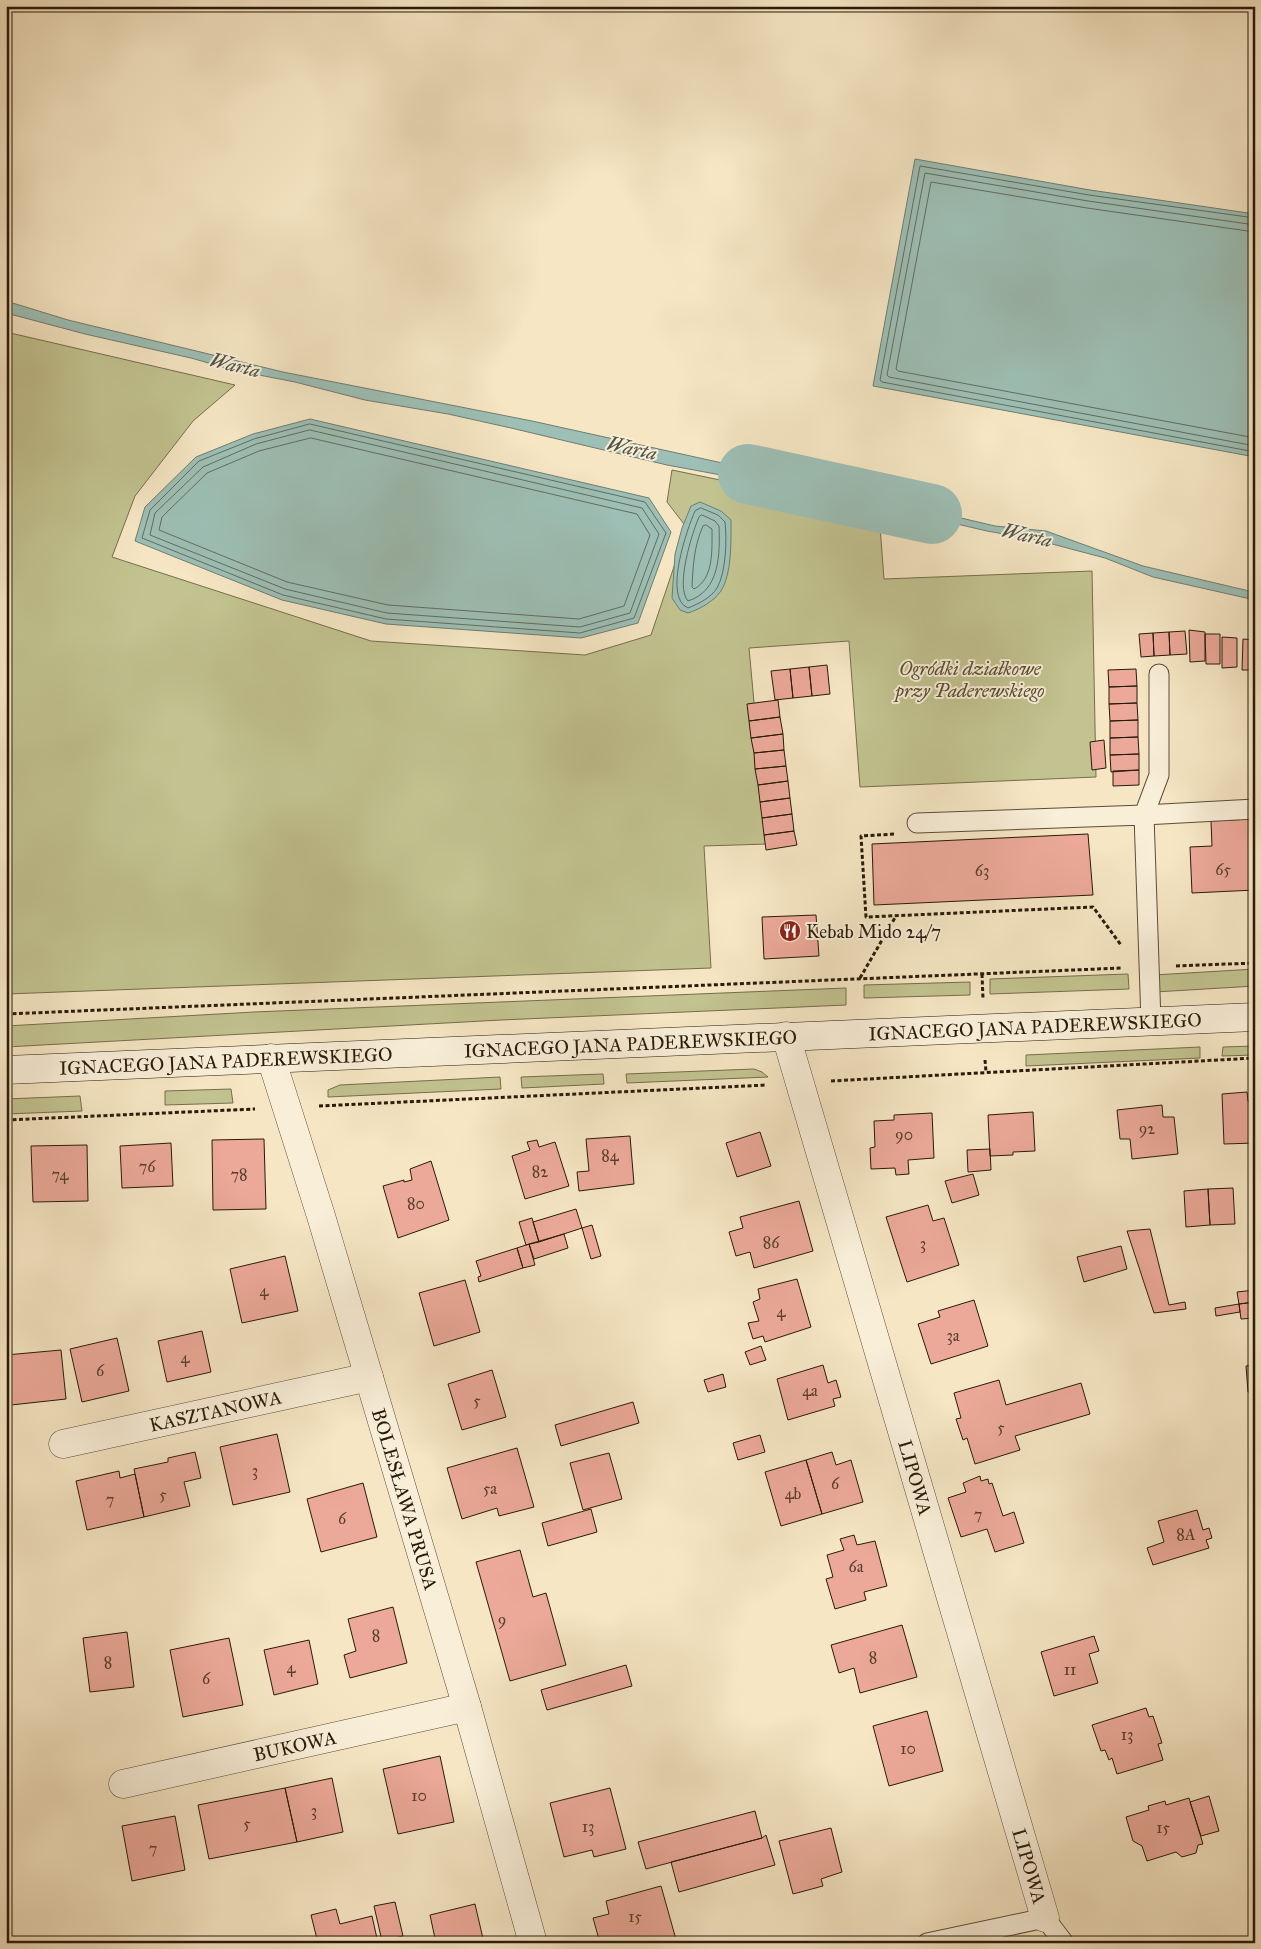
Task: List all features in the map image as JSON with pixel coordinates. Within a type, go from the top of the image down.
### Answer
[{"type":"street","name":"IGNACEGO JANA PADEREWSKIEGO","points":[[6,1070],[1255,1017]]},
{"type":"street","name":"LIPOWA","points":[[786,1036],[1045,1918]]},
{"type":"street","name":"BOLESŁAWA PRUSA","points":[[271,1058],[369,1377],[467,1707],[533,1943]]},
{"type":"street","name":"KASZTANOWA","points":[[63,1444],[369,1377]]},
{"type":"street","name":"BUKOWA","points":[[123,1784],[467,1707]]},
{"type":"lane","points":[[1151,1022],[1143,968],[1144,815],[1160,775],[1159,674]]},
{"type":"lane","points":[[917,823],[1144,815],[1255,808]]},
{"type":"lane","points":[[927,1943],[1045,1918],[1064,1943]]},
{"type":"path","points":[[866,917],[1093,907],[1143,968]]},
{"type":"path","points":[[860,979],[896,916]]},
{"type":"path","points":[[6,1014],[1255,963]]},
{"type":"path","points":[[6,1120],[524,1098],[1255,1058]]},
{"type":"green space","name":"Ogródki działkowe przy Paderewskiego","points":[[6,332],[235,385],[193,421],[135,496],[112,557],[371,641],[585,655],[651,635],[687,528],[667,502],[672,470],[879,513],[884,579],[1092,571],[1096,777],[860,787],[849,641],[749,648],[767,844],[704,846],[711,968],[6,994]]},
{"type":"green space","points":[[1255,969],[1255,986],[1155,992],[1154,975]]},
{"type":"green space","points":[[1128,974],[1129,989],[990,994],[990,979]]},
{"type":"green space","points":[[970,982],[970,995],[864,998],[864,985]]},
{"type":"green space","points":[[846,988],[846,1005],[501,1020],[6,1047],[6,1026],[254,1012]]},
{"type":"green space","points":[[1255,1046],[1255,1055],[1222,1056],[1223,1047]]},
{"type":"green space","points":[[1200,1047],[1200,1058],[1026,1066],[1026,1055]]},
{"type":"green space","points":[[754,1069],[768,1077],[627,1083],[626,1074]]},
{"type":"green space","points":[[603,1074],[604,1084],[522,1088],[521,1077]]},
{"type":"green space","points":[[500,1077],[501,1089],[328,1097],[328,1090],[340,1085]]},
{"type":"green space","points":[[231,1089],[233,1103],[165,1105],[165,1091]]},
{"type":"green space","points":[[80,1096],[82,1111],[6,1114],[6,1099]]},
{"type":"water","points":[[915,159],[1090,190],[1255,214],[1255,457],[873,386]]},
{"type":"water","points":[[6,301],[68,320],[283,372],[532,421],[831,487],[827,499],[748,480],[667,465],[448,414],[365,400],[295,382],[233,370],[6,313]]},
{"type":"water","points":[[310,419],[649,498],[671,532],[638,623],[581,638],[386,624],[282,600],[135,541],[145,507],[196,457],[253,434]]},
{"type":"water","points":[[851,492],[995,526],[1046,531],[1143,566],[1255,593],[1255,600],[1153,577],[1105,558],[1037,540],[987,531],[849,499]]},
{"type":"water","points":[[700,502],[721,511],[731,520],[730,557],[725,584],[721,591],[706,605],[688,613],[680,610],[672,598],[675,554],[682,528],[691,506]]},
{"type":"building","points":[[1255,80],[1255,107],[1252,106]]},
{"type":"building","points":[[1189,630],[1205,632],[1205,661],[1190,662]]},
{"type":"building","points":[[1185,631],[1187,654],[1170,655],[1169,632]]},
{"type":"building","points":[[1169,632],[1170,655],[1154,656],[1153,633]]},
{"type":"building","points":[[1153,633],[1154,656],[1141,657],[1139,634]]},
{"type":"building","points":[[1205,634],[1220,634],[1220,664],[1206,664]]},
{"type":"building","points":[[1222,637],[1237,638],[1237,667],[1222,668]]},
{"type":"building","points":[[1243,639],[1255,640],[1255,670],[1242,670]]},
{"type":"building","points":[[827,665],[830,694],[812,696],[809,667]]},
{"type":"building","points":[[809,667],[812,696],[793,698],[790,669]]},
{"type":"building","points":[[790,669],[793,698],[775,700],[771,671]]},
{"type":"building","points":[[1136,669],[1137,686],[1109,687],[1108,670]]},
{"type":"building","points":[[1137,686],[1137,703],[1109,704],[1109,687]]},
{"type":"building","points":[[778,700],[780,717],[749,721],[747,704]]},
{"type":"building","points":[[1137,703],[1138,720],[1110,721],[1109,704]]},
{"type":"building","points":[[780,717],[783,734],[751,738],[749,721]]},
{"type":"building","points":[[1138,720],[1138,737],[1110,738],[1110,721]]},
{"type":"building","points":[[783,734],[784,750],[754,753],[751,738]]},
{"type":"building","points":[[1138,737],[1139,754],[1110,755],[1110,738]]},
{"type":"building","points":[[1104,740],[1106,768],[1092,770],[1090,742]]},
{"type":"building","points":[[784,750],[786,766],[755,769],[754,753]]},
{"type":"building","points":[[1139,754],[1139,770],[1111,772],[1110,755]]},
{"type":"building","points":[[786,766],[788,781],[758,785],[755,769]]},
{"type":"building","points":[[1139,770],[1139,785],[1113,786],[1113,771]]},
{"type":"building","points":[[788,781],[790,798],[760,802],[758,785]]},
{"type":"building","points":[[790,798],[792,814],[762,818],[760,802]]},
{"type":"building","points":[[792,814],[794,831],[764,835],[762,818]]},
{"type":"building","points":[[1251,819],[1252,844],[1255,844],[1255,890],[1192,893],[1190,847],[1212,846],[1211,821]]},
{"type":"building","points":[[794,831],[797,845],[766,850],[764,835]]},
{"type":"building","points":[[1088,834],[1093,895],[874,905],[872,844]]},
{"type":"building","name":"Kebab Mido 24/7","points":[[816,915],[819,956],[764,959],[762,917]]},
{"type":"building","points":[[1247,1092],[1248,1101],[1255,1101],[1255,1143],[1224,1144],[1222,1094]]},
{"type":"building","points":[[1162,1105],[1163,1117],[1174,1117],[1178,1154],[1132,1159],[1130,1139],[1120,1139],[1117,1110]]},
{"type":"building","points":[[1033,1112],[1035,1151],[1013,1152],[1013,1155],[990,1156],[988,1115]]},
{"type":"building","points":[[932,1113],[934,1158],[908,1160],[909,1174],[896,1175],[895,1168],[871,1169],[870,1148],[875,1147],[874,1121],[894,1120],[894,1115]]},
{"type":"building","points":[[760,1132],[771,1166],[737,1177],[726,1143]]},
{"type":"building","points":[[630,1136],[634,1184],[579,1191],[577,1172],[589,1171],[586,1139]]},
{"type":"building","points":[[264,1139],[266,1209],[213,1210],[212,1140]]},
{"type":"building","points":[[537,1140],[539,1147],[555,1142],[569,1186],[525,1199],[512,1156],[530,1150],[527,1142]]},
{"type":"building","points":[[171,1143],[173,1186],[122,1188],[120,1146]]},
{"type":"building","points":[[87,1145],[88,1201],[33,1202],[31,1146]]},
{"type":"building","points":[[990,1149],[991,1170],[968,1172],[967,1150]]},
{"type":"building","points":[[431,1161],[449,1220],[398,1238],[383,1186],[404,1180],[404,1182],[412,1180],[410,1169]]},
{"type":"building","points":[[973,1174],[979,1195],[952,1203],[945,1181]]},
{"type":"building","points":[[1233,1188],[1235,1224],[1210,1225],[1208,1189]]},
{"type":"building","points":[[1208,1189],[1210,1225],[1186,1227],[1184,1191]]},
{"type":"building","points":[[799,1201],[813,1251],[754,1268],[750,1252],[736,1256],[729,1232],[743,1228],[740,1217]]},
{"type":"building","points":[[928,1205],[933,1221],[944,1218],[959,1265],[907,1282],[886,1217]]},
{"type":"building","points":[[576,1209],[582,1228],[539,1242],[533,1222]]},
{"type":"building","points":[[532,1218],[539,1242],[526,1245],[519,1222]]},
{"type":"building","points":[[592,1225],[601,1256],[591,1259],[582,1228]]},
{"type":"building","points":[[1150,1229],[1169,1305],[1185,1302],[1186,1309],[1154,1313],[1127,1231]]},
{"type":"building","points":[[564,1234],[568,1248],[534,1259],[529,1244]]},
{"type":"building","points":[[529,1244],[535,1265],[523,1268],[517,1248]]},
{"type":"building","points":[[1121,1246],[1127,1269],[1084,1282],[1077,1257]]},
{"type":"building","points":[[517,1248],[523,1268],[479,1282],[478,1277],[481,1276],[476,1261]]},
{"type":"building","points":[[285,1256],[298,1311],[242,1323],[230,1269]]},
{"type":"building","points":[[797,1279],[811,1327],[765,1342],[763,1336],[753,1339],[748,1323],[759,1321],[753,1302],[760,1299],[758,1289]]},
{"type":"building","points":[[465,1280],[480,1332],[434,1346],[419,1293]]},
{"type":"building","points":[[1255,1290],[1255,1302],[1239,1304],[1237,1292]]},
{"type":"building","points":[[974,1300],[988,1346],[931,1364],[918,1324],[940,1317],[938,1311]]},
{"type":"building","points":[[1255,1302],[1255,1318],[1241,1319],[1239,1304]]},
{"type":"building","points":[[1239,1304],[1240,1312],[1216,1316],[1215,1308]]},
{"type":"building","points":[[202,1331],[211,1372],[167,1382],[158,1341]]},
{"type":"building","points":[[117,1338],[129,1391],[82,1402],[70,1349]]},
{"type":"building","points":[[761,1346],[766,1360],[750,1365],[745,1352]]},
{"type":"building","points":[[61,1350],[66,1399],[11,1405],[6,1355]]},
{"type":"building","points":[[823,1365],[828,1383],[836,1380],[841,1397],[833,1399],[835,1406],[788,1420],[777,1379]]},
{"type":"building","points":[[1255,1365],[1255,1392],[1248,1392],[1246,1366]]},
{"type":"building","points":[[492,1370],[506,1417],[462,1430],[448,1384]]},
{"type":"building","points":[[723,1374],[726,1387],[708,1392],[704,1380]]},
{"type":"building","points":[[999,1380],[1006,1405],[1081,1383],[1090,1414],[1015,1436],[1020,1450],[975,1464],[967,1438],[963,1440],[956,1419],[961,1418],[954,1393]]},
{"type":"building","points":[[633,1402],[639,1423],[561,1446],[555,1425]]},
{"type":"building","points":[[277,1434],[290,1492],[233,1505],[220,1447]]},
{"type":"building","points":[[760,1435],[765,1452],[738,1460],[733,1443]]},
{"type":"building","points":[[517,1448],[534,1507],[499,1516],[497,1508],[462,1519],[447,1468]]},
{"type":"building","points":[[7,1452],[9,1478],[6,1478]]},
{"type":"building","points":[[195,1452],[201,1478],[184,1482],[190,1506],[144,1517],[134,1469],[168,1462],[168,1458]]},
{"type":"building","points":[[832,1452],[836,1465],[851,1460],[863,1502],[822,1514],[806,1460]]},
{"type":"building","points":[[609,1453],[622,1499],[583,1510],[570,1463]]},
{"type":"building","points":[[806,1460],[822,1514],[781,1526],[765,1472]]},
{"type":"building","points":[[119,1471],[120,1478],[135,1474],[144,1517],[87,1530],[76,1481]]},
{"type":"building","points":[[980,1476],[981,1481],[988,1479],[989,1484],[992,1483],[1003,1516],[1014,1512],[1024,1543],[995,1552],[987,1529],[961,1537],[948,1498],[966,1492],[963,1483]]},
{"type":"building","points":[[363,1483],[377,1537],[321,1552],[307,1499]]},
{"type":"building","points":[[591,1509],[597,1532],[548,1546],[542,1523]]},
{"type":"building","points":[[1197,1510],[1203,1530],[1209,1528],[1212,1538],[1206,1540],[1209,1548],[1153,1565],[1147,1548],[1164,1542],[1158,1521]]},
{"type":"building","points":[[854,1535],[857,1545],[875,1541],[887,1586],[864,1592],[866,1600],[835,1609],[826,1579],[833,1577],[827,1555],[844,1550],[840,1539]]},
{"type":"building","points":[[520,1550],[533,1597],[546,1593],[566,1665],[510,1681],[476,1562]]},
{"type":"building","points":[[393,1607],[407,1663],[350,1678],[344,1655],[356,1651],[348,1619]]},
{"type":"building","points":[[902,1625],[917,1677],[860,1693],[854,1668],[839,1673],[831,1645]]},
{"type":"building","points":[[127,1632],[134,1687],[90,1692],[83,1638]]},
{"type":"building","points":[[1094,1636],[1099,1651],[1089,1654],[1098,1683],[1054,1696],[1041,1652]]},
{"type":"building","points":[[229,1638],[243,1705],[183,1717],[170,1650]]},
{"type":"building","points":[[309,1640],[318,1684],[274,1695],[264,1650]]},
{"type":"building","points":[[626,1665],[632,1686],[547,1710],[541,1690]]},
{"type":"building","points":[[1146,1708],[1149,1717],[1153,1716],[1162,1743],[1158,1744],[1163,1760],[1117,1774],[1112,1758],[1109,1760],[1105,1750],[1101,1751],[1092,1725]]},
{"type":"building","points":[[927,1711],[943,1771],[889,1786],[873,1726]]},
{"type":"building","points":[[440,1756],[454,1822],[398,1834],[383,1769]]},
{"type":"building","points":[[332,1778],[343,1832],[297,1842],[285,1788]]},
{"type":"building","points":[[285,1788],[297,1842],[209,1859],[198,1805]]},
{"type":"building","points":[[610,1788],[626,1849],[594,1857],[592,1850],[564,1857],[550,1803]]},
{"type":"building","points":[[1209,1796],[1219,1831],[1201,1836],[1190,1802]]},
{"type":"building","points":[[1189,1798],[1203,1844],[1198,1845],[1196,1853],[1182,1857],[1176,1852],[1147,1861],[1142,1846],[1133,1841],[1126,1817],[1149,1810],[1148,1806],[1165,1801],[1166,1805]]},
{"type":"building","points":[[755,1811],[762,1838],[646,1869],[638,1842]]},
{"type":"building","points":[[175,1816],[185,1870],[132,1881],[122,1826]]},
{"type":"building","points":[[831,1828],[842,1872],[821,1879],[823,1886],[793,1894],[779,1841]]},
{"type":"building","points":[[766,1835],[775,1865],[679,1892],[671,1862],[762,1838]]},
{"type":"building","points":[[661,1886],[677,1943],[600,1943],[593,1918],[609,1914],[606,1901]]},
{"type":"building","points":[[395,1902],[403,1936],[382,1941],[374,1906]]},
{"type":"building","points":[[475,1904],[484,1943],[436,1943],[430,1915]]},
{"type":"building","points":[[336,1909],[340,1924],[372,1916],[378,1943],[318,1943],[311,1915]]},
{"type":"waterway","name":"Warta","points":[[748,474],[932,514]]},
{"type":"place","name":"Kebab Mido 24/7","points":[[790,931]]}]
